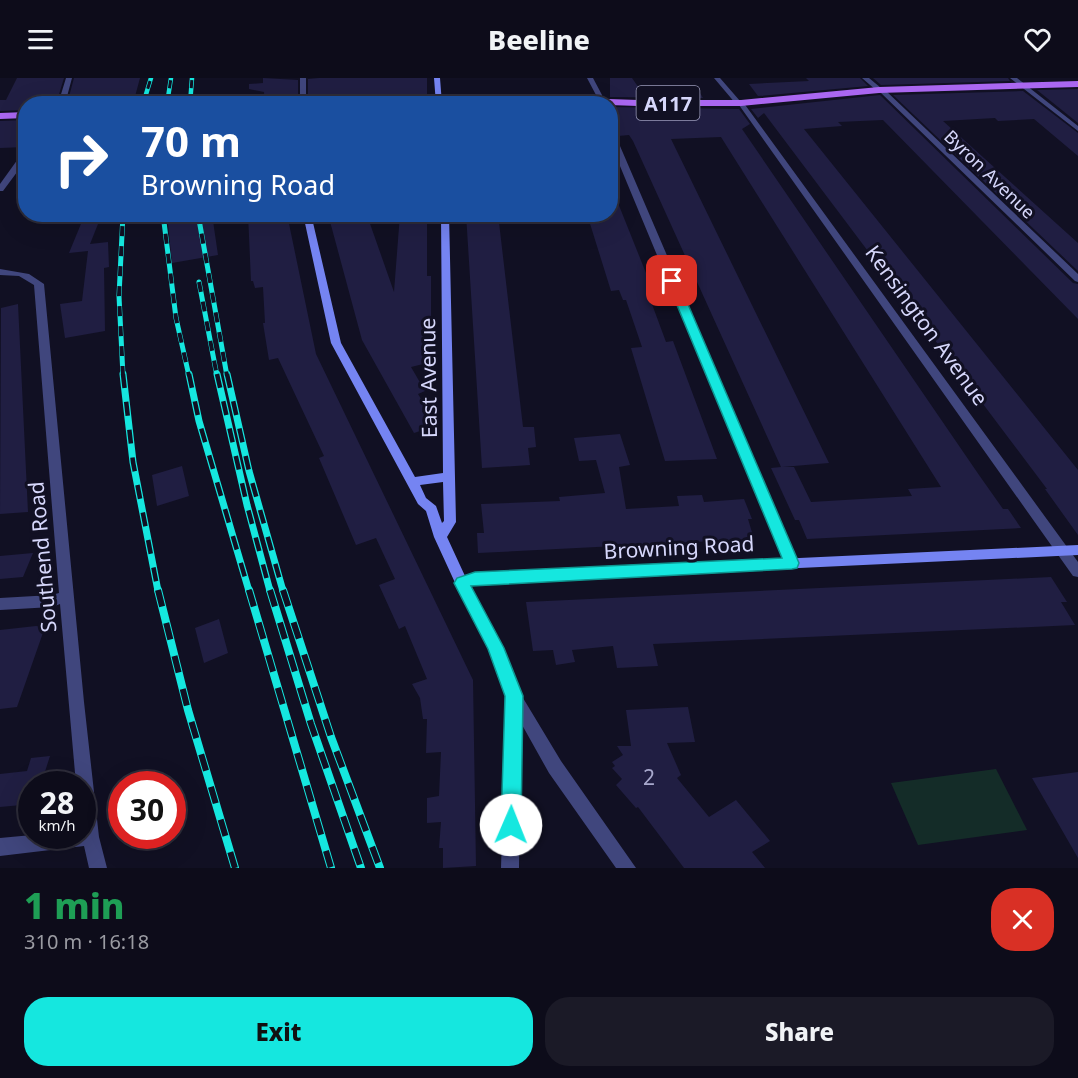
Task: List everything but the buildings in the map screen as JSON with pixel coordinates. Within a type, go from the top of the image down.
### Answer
[{"type":"main road","points":[[437,78],[438,96]]},
{"type":"main road","name":"A117","points":[[618,102],[739,103],[880,90],[1018,81],[1078,84]]},
{"type":"main road","points":[[0,117],[18,116]]},
{"type":"main road","points":[[309,222],[336,343],[422,501],[432,509],[440,537],[462,583]]},
{"type":"main road","name":"East Avenue","points":[[440,537],[450,522],[445,222]]},
{"type":"main road","points":[[412,482],[449,477]]},
{"type":"main road","name":"Browning Road","points":[[462,583],[475,578],[1078,550]]},
{"type":"street","points":[[63,96],[69,78]]},
{"type":"street","points":[[303,78],[303,96]]},
{"type":"street","points":[[590,78],[599,96]]},
{"type":"street","name":"Kensington Avenue","points":[[717,78],[739,103],[1078,572]]},
{"type":"street","name":"Byron Avenue","points":[[865,78],[1078,279]]},
{"type":"street","points":[[1018,81],[1078,129]]},
{"type":"street","points":[[618,151],[792,563]]},
{"type":"street","points":[[0,189],[18,165]]},
{"type":"street","name":"Southend Road","points":[[0,272],[12,272],[31,277],[39,284],[84,771]]},
{"type":"street","points":[[462,583],[496,648],[514,696],[555,767],[627,868]]},
{"type":"street","points":[[0,604],[52,601],[67,596]]},
{"type":"street","points":[[510,868],[514,696]]},
{"type":"street","points":[[0,847],[18,845]]},
{"type":"street","name":"Southend Road","points":[[93,849],[98,868]]},
{"type":"green space","points":[[996,769],[1027,830],[918,845],[891,783]]},
{"type":"railway","points":[[145,96],[151,78]]},
{"type":"railway","points":[[168,96],[171,78]]},
{"type":"railway","points":[[191,96],[192,78]]},
{"type":"railway","points":[[123,222],[119,296],[123,376]]},
{"type":"railway","points":[[164,222],[176,318],[189,376]]},
{"type":"railway","points":[[199,222],[227,376]]},
{"type":"railway","points":[[199,282],[217,376]]},
{"type":"railway","points":[[123,374],[133,462],[158,591]]},
{"type":"railway","points":[[189,374],[199,421],[249,591]]},
{"type":"railway","points":[[217,374],[247,505],[270,591]]},
{"type":"railway","points":[[227,374],[249,471],[283,591]]},
{"type":"railway","points":[[158,590],[188,710],[235,868]]},
{"type":"railway","points":[[249,590],[331,868]]},
{"type":"railway","points":[[270,590],[311,724],[361,868]]},
{"type":"railway","points":[[283,590],[331,737],[380,868]]},
{"type":"route","points":[[511,825],[514,696],[496,648],[462,583],[475,578],[792,563],[672,281]]}]
